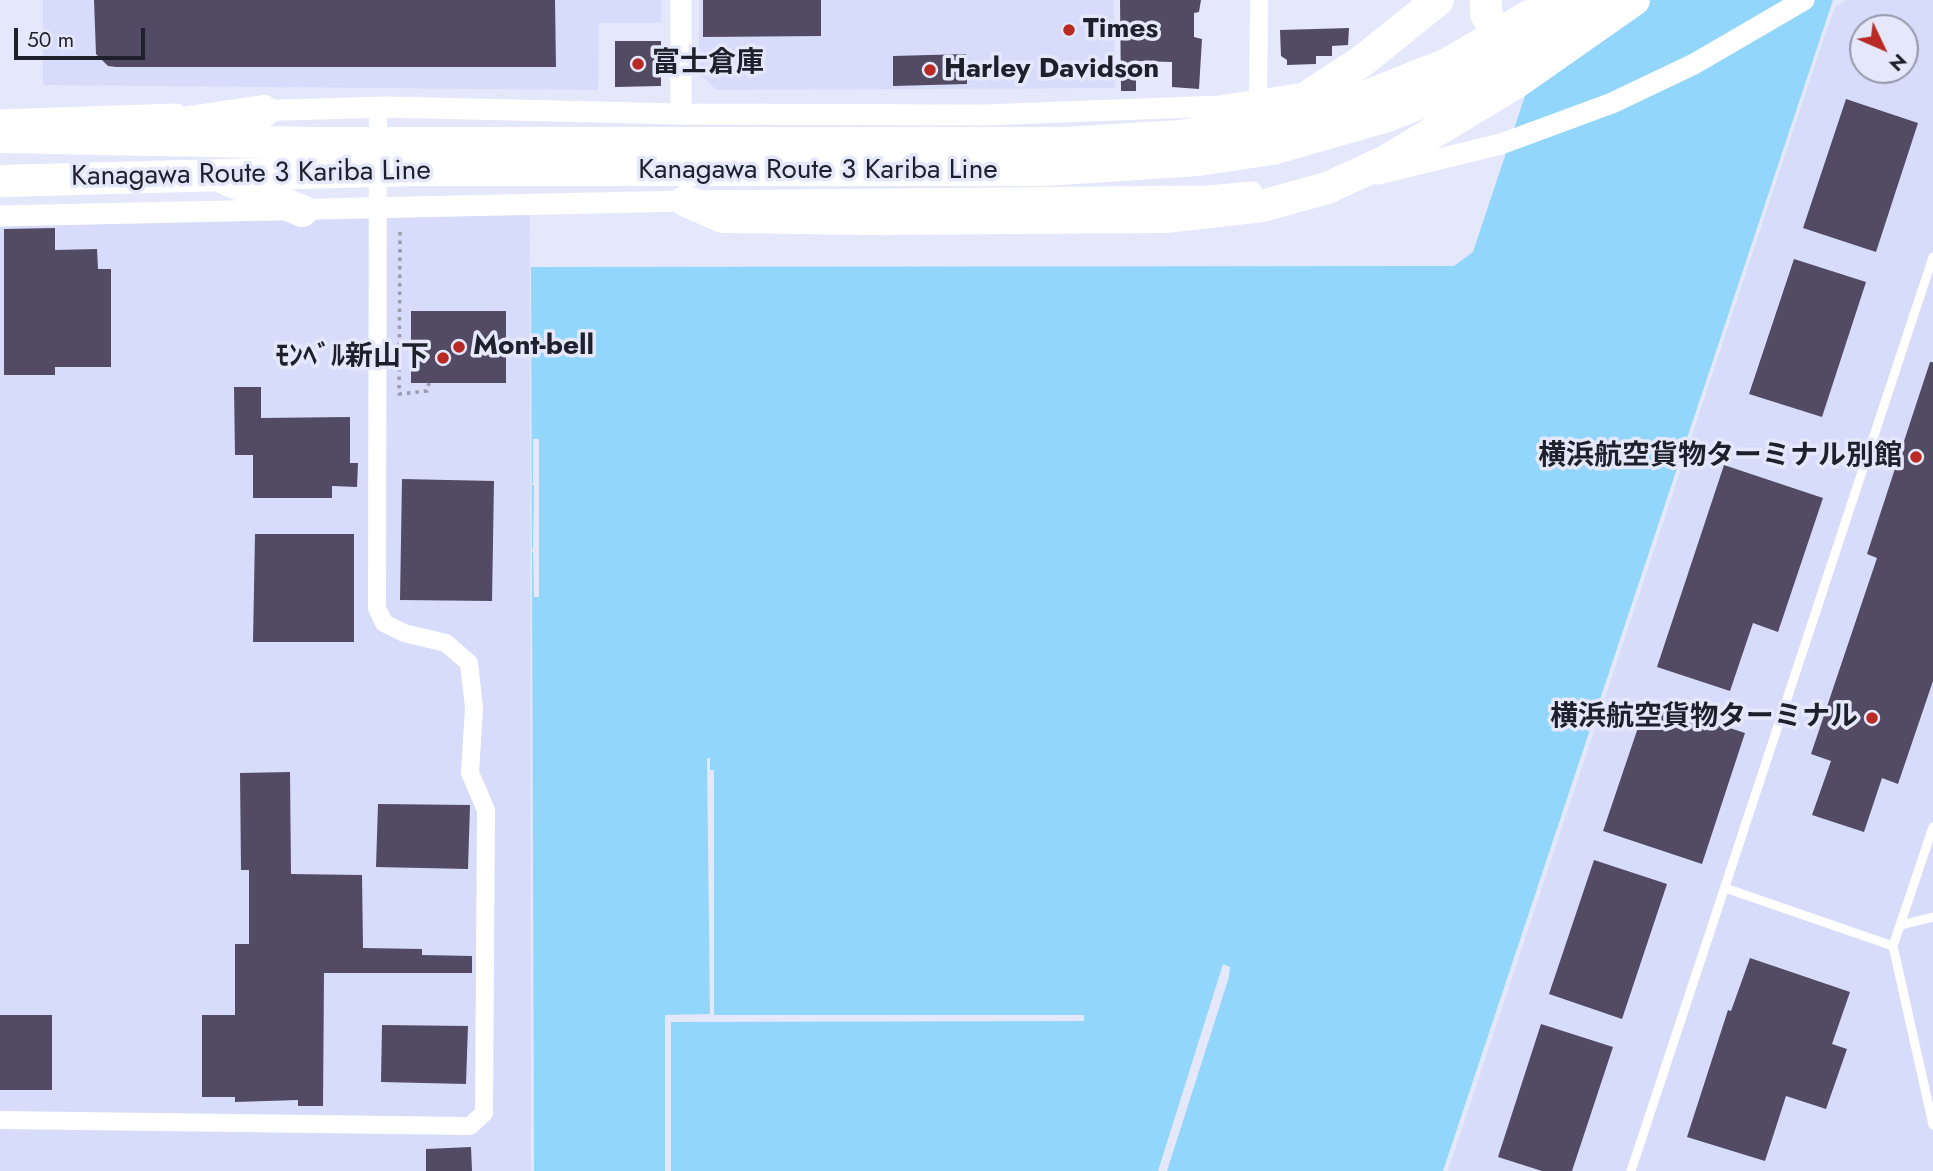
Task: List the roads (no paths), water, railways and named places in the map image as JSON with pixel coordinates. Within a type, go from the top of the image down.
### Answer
[{"type":"highway","points":[[1313,93],[1361,62],[1438,0]]},
{"type":"highway","points":[[1486,0],[1486,14],[1504,37],[1522,46],[1541,46]]},
{"type":"highway","name":"Kanagawa Route 3 Kariba Line","points":[[0,137],[314,142],[1065,143],[1180,136],[1278,120],[1364,97],[1447,64],[1557,0]]},
{"type":"highway","name":"Kanagawa Route 3 Kariba Line","points":[[0,181],[414,170],[1043,170],[1198,160],[1272,149],[1387,116],[1438,96],[1500,63],[1600,0]]},
{"type":"highway","points":[[685,201],[723,217],[1165,217],[1231,212],[1296,198],[1361,174],[1517,82],[1634,0]]},
{"type":"highway","points":[[0,149],[264,111]]},
{"type":"highway","points":[[0,122],[220,129],[314,142]]},
{"type":"highway","points":[[0,166],[88,157],[189,163],[302,211]]},
{"type":"highway","points":[[0,191],[116,177]]},
{"type":"street","points":[[681,0],[681,114],[685,201]]},
{"type":"street","points":[[1258,102],[1259,0]]},
{"type":"street","points":[[0,122],[378,108],[681,114],[984,115],[1107,112],[1258,102],[1493,60],[1541,46],[1641,0]]},
{"type":"street","points":[[0,216],[685,201],[1208,196],[1273,190],[1392,172],[1501,144],[1624,97],[1694,64],[1804,0]]},
{"type":"street","points":[[0,1120],[470,1126],[484,1113],[486,810],[470,772],[474,708],[469,663],[446,643],[404,633],[384,624],[377,608],[378,108]]},
{"type":"lane","points":[[1631,1171],[1933,257]]},
{"type":"lane","points":[[1933,827],[1893,946],[1933,1125]]},
{"type":"lane","points":[[1725,888],[1893,946]]},
{"type":"lane","points":[[1901,925],[1933,917]]},
{"type":"water","points":[[1557,0],[1833,0],[1443,1171],[534,1171],[531,267],[1454,266],[1473,252]]},
{"type":"place","name":"Times","points":[[1069,30]]},
{"type":"place","name":"富士倉庫","points":[[638,64]]},
{"type":"place","name":"Harley Davidson","points":[[930,70]]},
{"type":"place","name":"Mont-bell","points":[[459,347]]},
{"type":"place","name":"ﾓﾝﾍﾞﾙ新山下","points":[[443,358]]},
{"type":"place","name":"横浜航空貨物ターミナル別館","points":[[1916,457]]},
{"type":"place","name":"横浜航空貨物ターミナル","points":[[1872,718]]}]
